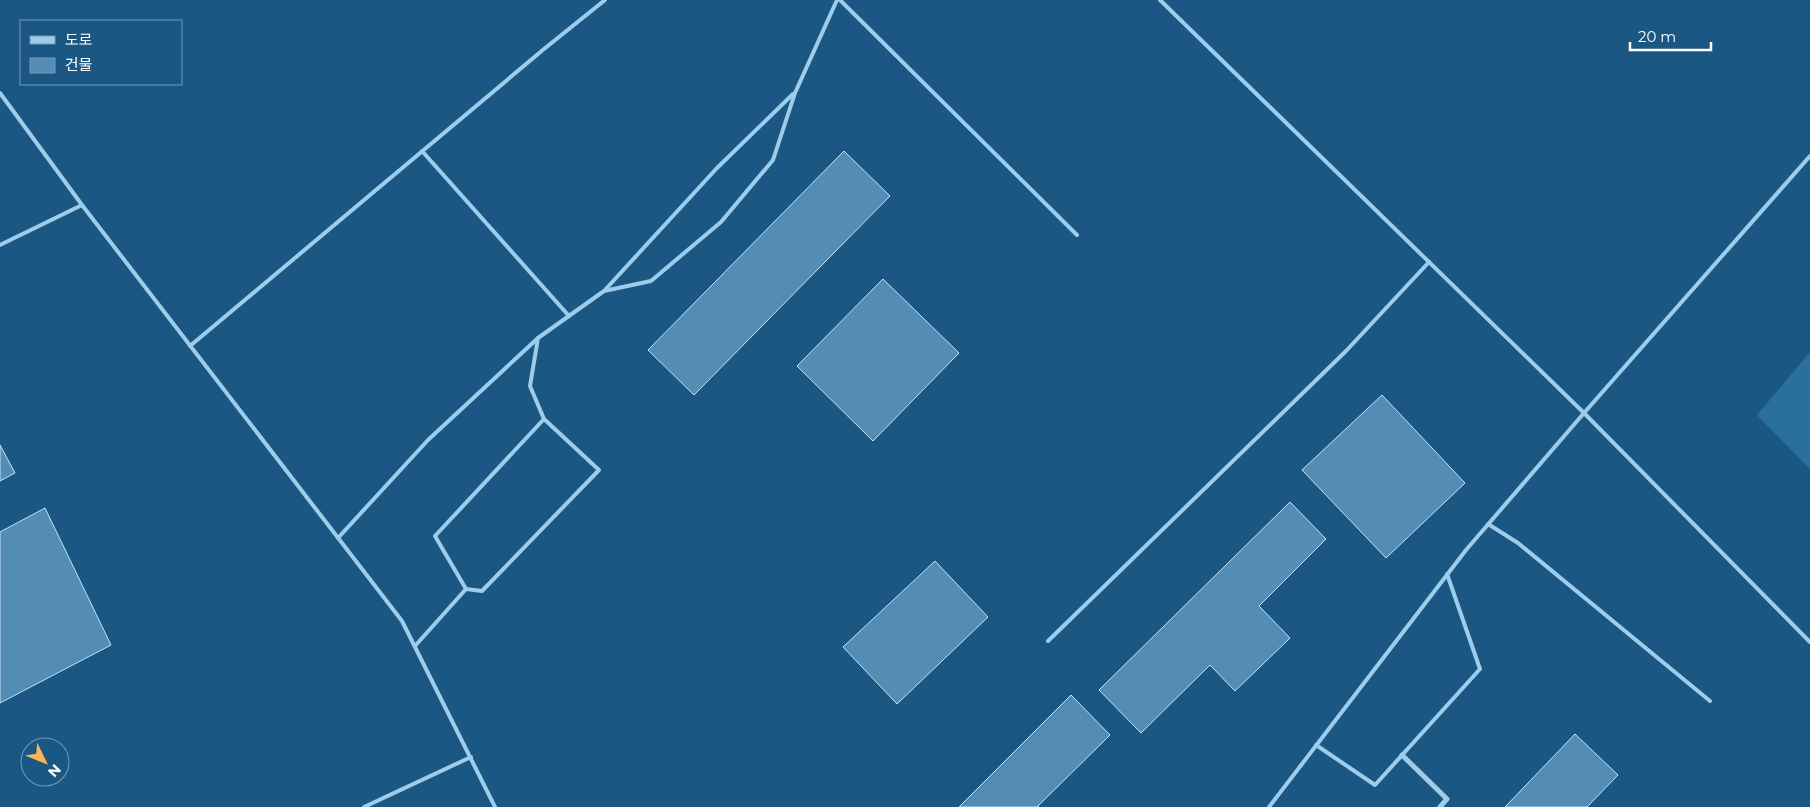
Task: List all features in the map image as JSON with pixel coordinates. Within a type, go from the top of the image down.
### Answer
[{"type":"street","points":[[1402,755],[1447,799],[1440,807]]},
{"type":"lane","points":[[190,346],[606,0]]},
{"type":"lane","points":[[604,291],[651,281],[721,222],[773,160],[795,93],[839,0],[1077,235]]},
{"type":"lane","points":[[1160,0],[1584,413],[1810,642]]},
{"type":"lane","points":[[0,93],[82,205],[402,621],[495,807]]},
{"type":"lane","points":[[338,538],[428,440],[538,338],[604,291],[717,168],[795,93]]},
{"type":"lane","points":[[422,152],[569,316]]},
{"type":"lane","points":[[1269,807],[1447,574],[1488,524],[1810,156]]},
{"type":"lane","points":[[0,245],[82,205]]},
{"type":"lane","points":[[1048,641],[1346,350],[1429,262]]},
{"type":"lane","points":[[466,589],[482,591],[599,470],[544,419],[530,386],[538,338]]},
{"type":"lane","points":[[466,589],[435,536],[544,419]]},
{"type":"lane","points":[[1488,524],[1518,543],[1710,701]]},
{"type":"lane","points":[[1316,745],[1376,786],[1480,669],[1447,574]]},
{"type":"lane","points":[[415,646],[466,589]]},
{"type":"lane","points":[[364,807],[471,757]]},
{"type":"shaded area","points":[[1810,352],[1810,469],[1757,415]]},
{"type":"building","points":[[844,151],[890,196],[694,395],[648,350]]},
{"type":"building","points":[[883,279],[959,353],[873,441],[797,366]]},
{"type":"building","points":[[1382,395],[1465,483],[1386,558],[1302,470]]},
{"type":"building","points":[[0,445],[15,473],[0,481]]},
{"type":"building","points":[[1290,502],[1326,539],[1259,606],[1290,638],[1235,691],[1210,665],[1141,733],[1099,690]]},
{"type":"building","points":[[45,508],[111,645],[0,703],[0,532]]},
{"type":"building","points":[[935,561],[988,617],[897,704],[843,647]]},
{"type":"building","points":[[1071,695],[1110,735],[1039,807],[959,807]]},
{"type":"building","points":[[1575,734],[1618,775],[1587,807],[1505,807]]}]
